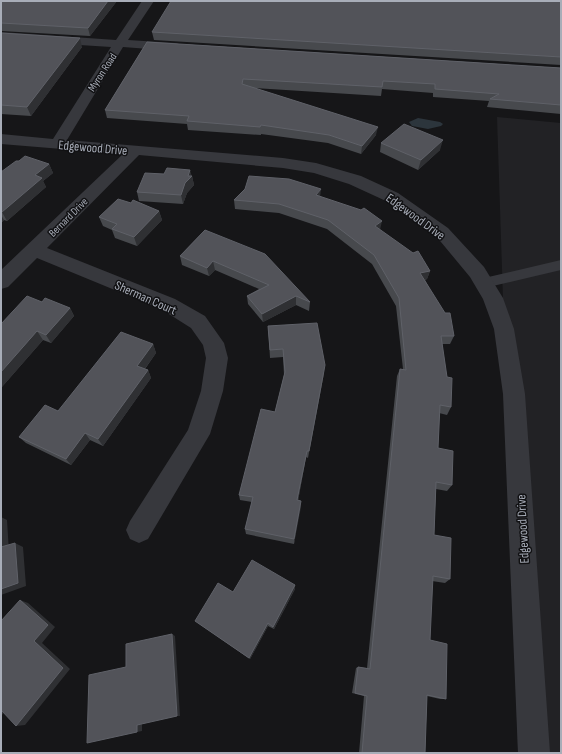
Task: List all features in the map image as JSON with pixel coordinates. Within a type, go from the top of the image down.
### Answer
[{"type":"street","name":"Myron Road","points":[[57,144],[96,79],[148,1]]},
{"type":"street","points":[[1,36],[189,48]]},
{"type":"street","name":"Edgewood Drive","points":[[1,139],[283,163],[316,168],[355,180],[392,197],[442,232],[477,272],[493,298],[504,329],[514,394],[534,753]]},
{"type":"street","name":"Bernard Drive","points":[[1,282],[134,151]]},
{"type":"street","name":"Sherman Court","points":[[34,250],[168,304],[198,322],[213,343],[217,358],[212,391],[198,434],[139,530]]},
{"type":"lane","points":[[484,283],[561,265]]},
{"type":"shaded area","points":[[497,117],[561,123],[561,753],[518,753]]},
{"type":"shaded area","points":[[418,118],[440,122],[443,124],[441,126],[428,129],[412,126],[409,122]]},
{"type":"building","points":[[1,1],[108,1],[88,28],[1,23]]},
{"type":"building","points":[[171,1],[561,1],[561,57],[152,32]]},
{"type":"building","points":[[1,33],[80,38],[27,107],[1,105]]},
{"type":"building","points":[[147,42],[561,68],[561,105],[490,99],[499,94],[435,89],[435,84],[383,81],[382,87],[243,79],[242,84],[378,127],[362,146],[329,135],[261,125],[260,127],[187,121],[189,116],[105,110]]},
{"type":"building","points":[[404,124],[443,140],[421,160],[381,143]]},
{"type":"building","points":[[25,156],[49,164],[35,175],[42,178],[1,212],[1,172]]},
{"type":"building","points":[[167,168],[190,170],[188,176],[192,176],[185,183],[181,195],[137,192],[145,173],[164,174]]},
{"type":"building","points":[[249,176],[289,179],[321,189],[316,195],[361,210],[364,208],[382,221],[375,226],[413,253],[418,251],[430,271],[420,273],[445,313],[450,313],[454,336],[441,336],[447,377],[452,378],[451,407],[440,405],[438,448],[453,451],[452,485],[436,482],[434,535],[451,538],[450,579],[433,576],[430,640],[447,644],[446,699],[427,695],[425,753],[362,753],[367,696],[355,693],[358,667],[370,669],[400,369],[406,370],[399,298],[374,255],[328,220],[279,204],[234,200],[245,189]]},
{"type":"building","points":[[118,199],[131,203],[133,200],[159,211],[134,237],[112,229],[117,224],[99,217]]},
{"type":"building","points":[[205,230],[265,254],[310,302],[296,296],[262,314],[247,296],[269,285],[213,261],[207,268],[180,256]]},
{"type":"building","points":[[27,296],[42,302],[45,298],[70,308],[46,335],[37,331],[1,372],[1,324]]},
{"type":"building","points":[[317,323],[325,365],[309,451],[307,451],[297,500],[301,501],[294,539],[245,529],[253,497],[239,495],[261,409],[275,412],[285,372],[283,349],[270,350],[268,326]]},
{"type":"building","points":[[121,332],[153,344],[137,366],[148,370],[98,439],[85,433],[66,459],[19,437],[45,405],[58,411]]},
{"type":"building","points":[[15,543],[18,583],[1,589],[1,547]]},
{"type":"building","points":[[252,560],[295,585],[273,627],[268,623],[249,658],[195,621],[218,583],[233,592]]},
{"type":"building","points":[[20,600],[48,625],[34,641],[63,668],[16,726],[1,710],[1,621]]},
{"type":"building","points":[[172,634],[177,716],[137,725],[137,732],[87,743],[89,675],[126,667],[126,644]]}]
